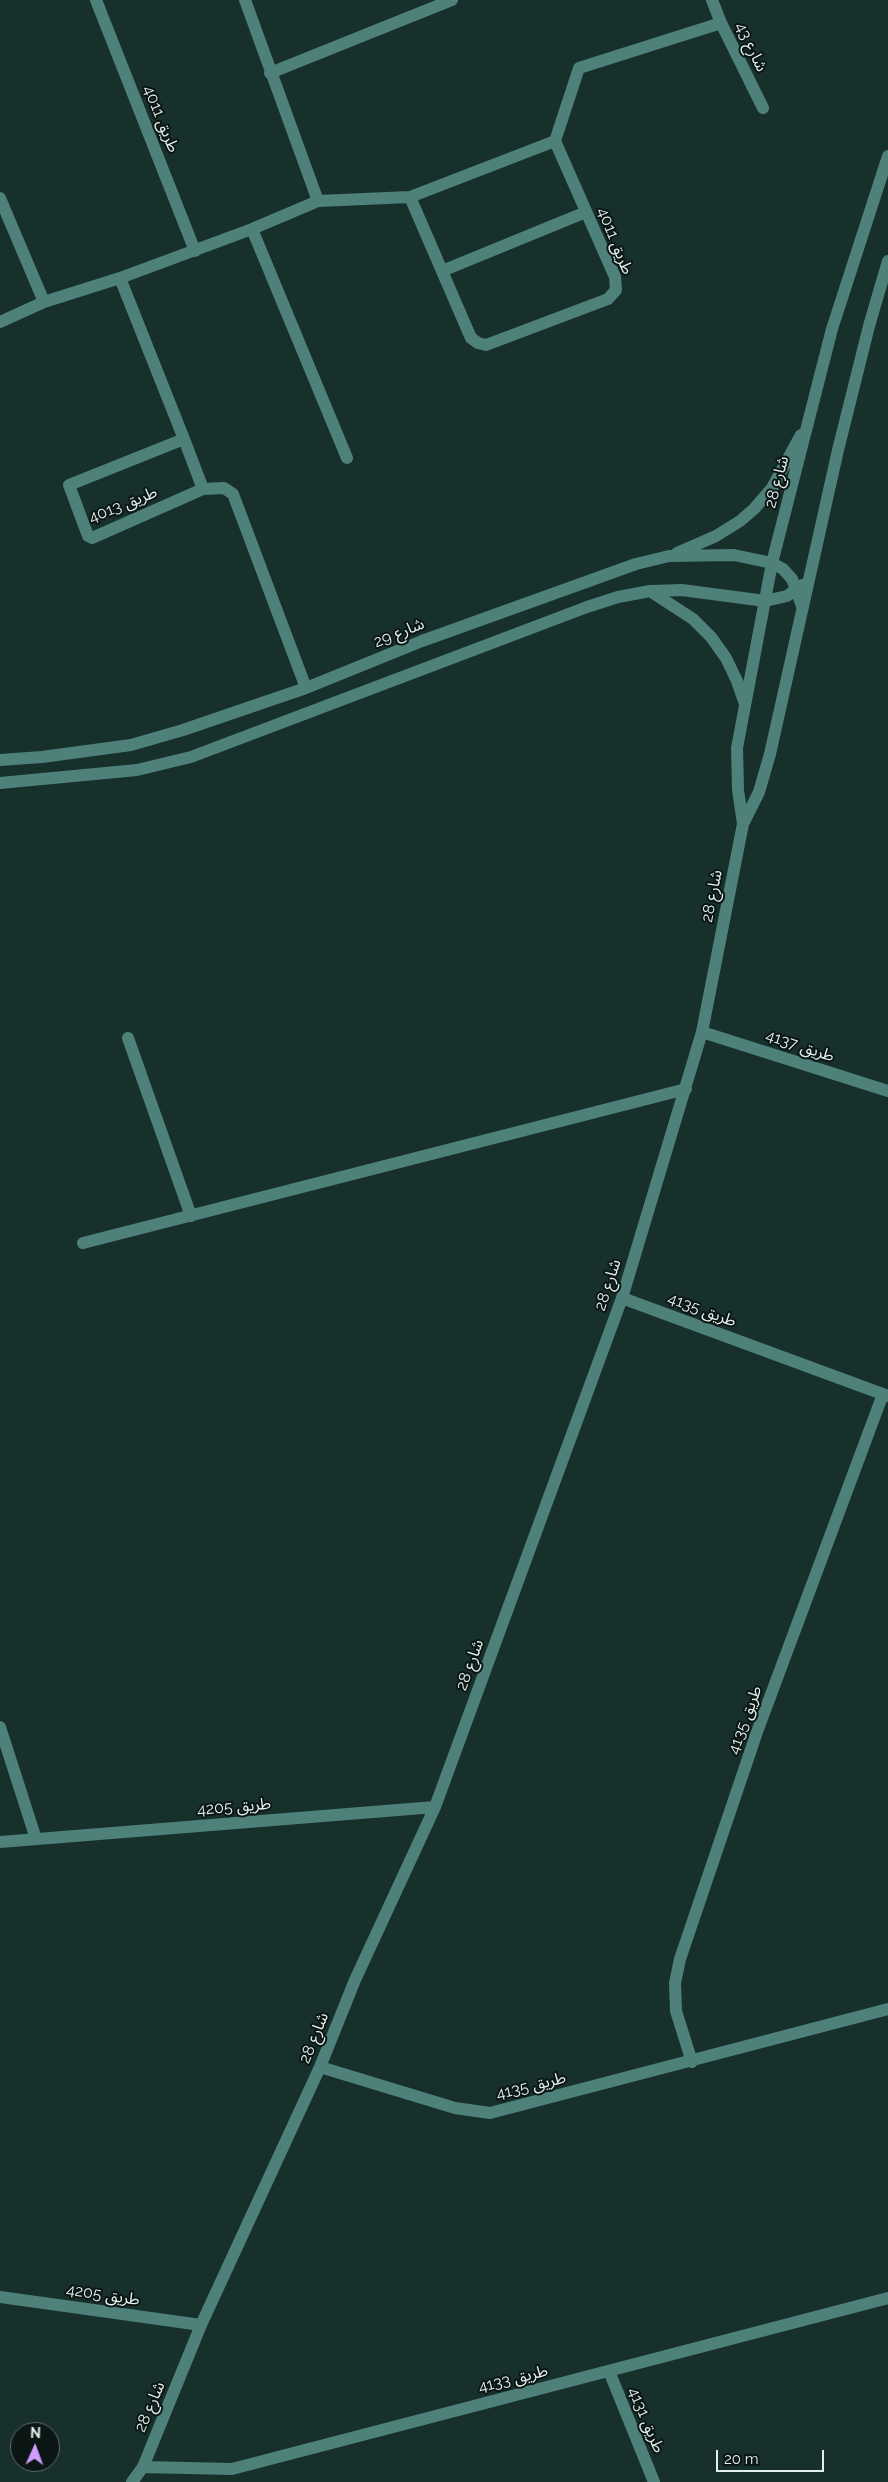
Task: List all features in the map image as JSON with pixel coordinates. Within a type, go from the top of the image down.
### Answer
[{"type":"street","name":"طريق 4011","points":[[96,0],[195,251]]},
{"type":"street","points":[[245,0],[318,201]]},
{"type":"street","points":[[270,73],[452,0]]},
{"type":"street","name":"شارع 43","points":[[712,0],[721,23],[763,108]]},
{"type":"street","points":[[0,322],[44,302],[120,278],[195,251],[318,201],[410,197],[555,142],[579,68],[721,23]]},
{"type":"street","name":"طريق 4011","points":[[410,197],[471,338],[478,343],[486,345],[608,299],[616,290],[616,277],[555,142]]},
{"type":"street","name":"شارع 28","points":[[743,824],[738,790],[737,748],[772,563],[832,330],[888,156]]},
{"type":"street","points":[[0,198],[44,302]]},
{"type":"street","points":[[442,270],[586,212]]},
{"type":"street","points":[[252,229],[347,458]]},
{"type":"street","name":"شارع 28","points":[[132,2482],[143,2467],[201,2325],[320,2067],[355,1980],[435,1807],[622,1298],[702,1032],[743,824],[759,792],[869,326],[888,261]]},
{"type":"street","points":[[120,278],[203,489],[224,488],[233,494],[306,688]]},
{"type":"street","points":[[669,556],[716,536],[740,521],[754,509],[772,488],[810,420]]},
{"type":"street","name":"طريق 4013","points":[[184,439],[69,485],[69,488],[88,536],[92,538],[203,489]]},
{"type":"street","name":"شارع 29","points":[[0,760],[42,757],[131,744],[184,730],[306,688],[422,641],[636,564],[669,556],[734,555],[772,563]]},
{"type":"street","points":[[772,563],[783,569],[796,590],[803,608]]},
{"type":"street","points":[[0,783],[137,770],[191,757],[587,607],[618,597],[650,591],[682,590],[765,601],[776,600],[796,590],[810,572]]},
{"type":"street","points":[[650,591],[693,619],[711,637],[726,658],[738,681],[745,706]]},
{"type":"street","name":"طريق 4137","points":[[702,1032],[888,1091]]},
{"type":"street","points":[[128,1038],[191,1216]]},
{"type":"street","points":[[83,1243],[686,1089]]},
{"type":"street","name":"طريق 4135","points":[[622,1298],[886,1395],[757,1732],[680,1960],[675,1982],[676,2011],[692,2062]]},
{"type":"street","points":[[0,1727],[36,1839]]},
{"type":"street","name":"طريق 4205","points":[[0,1842],[435,1807]]},
{"type":"street","name":"طريق 4135","points":[[320,2067],[455,2108],[490,2113],[692,2062],[888,2009]]},
{"type":"street","name":"طريق 4205","points":[[0,2297],[201,2325]]},
{"type":"street","name":"طريق 4133","points":[[143,2467],[232,2469],[888,2298]]},
{"type":"street","name":"طريق 4131","points":[[608,2372],[654,2482]]}]
